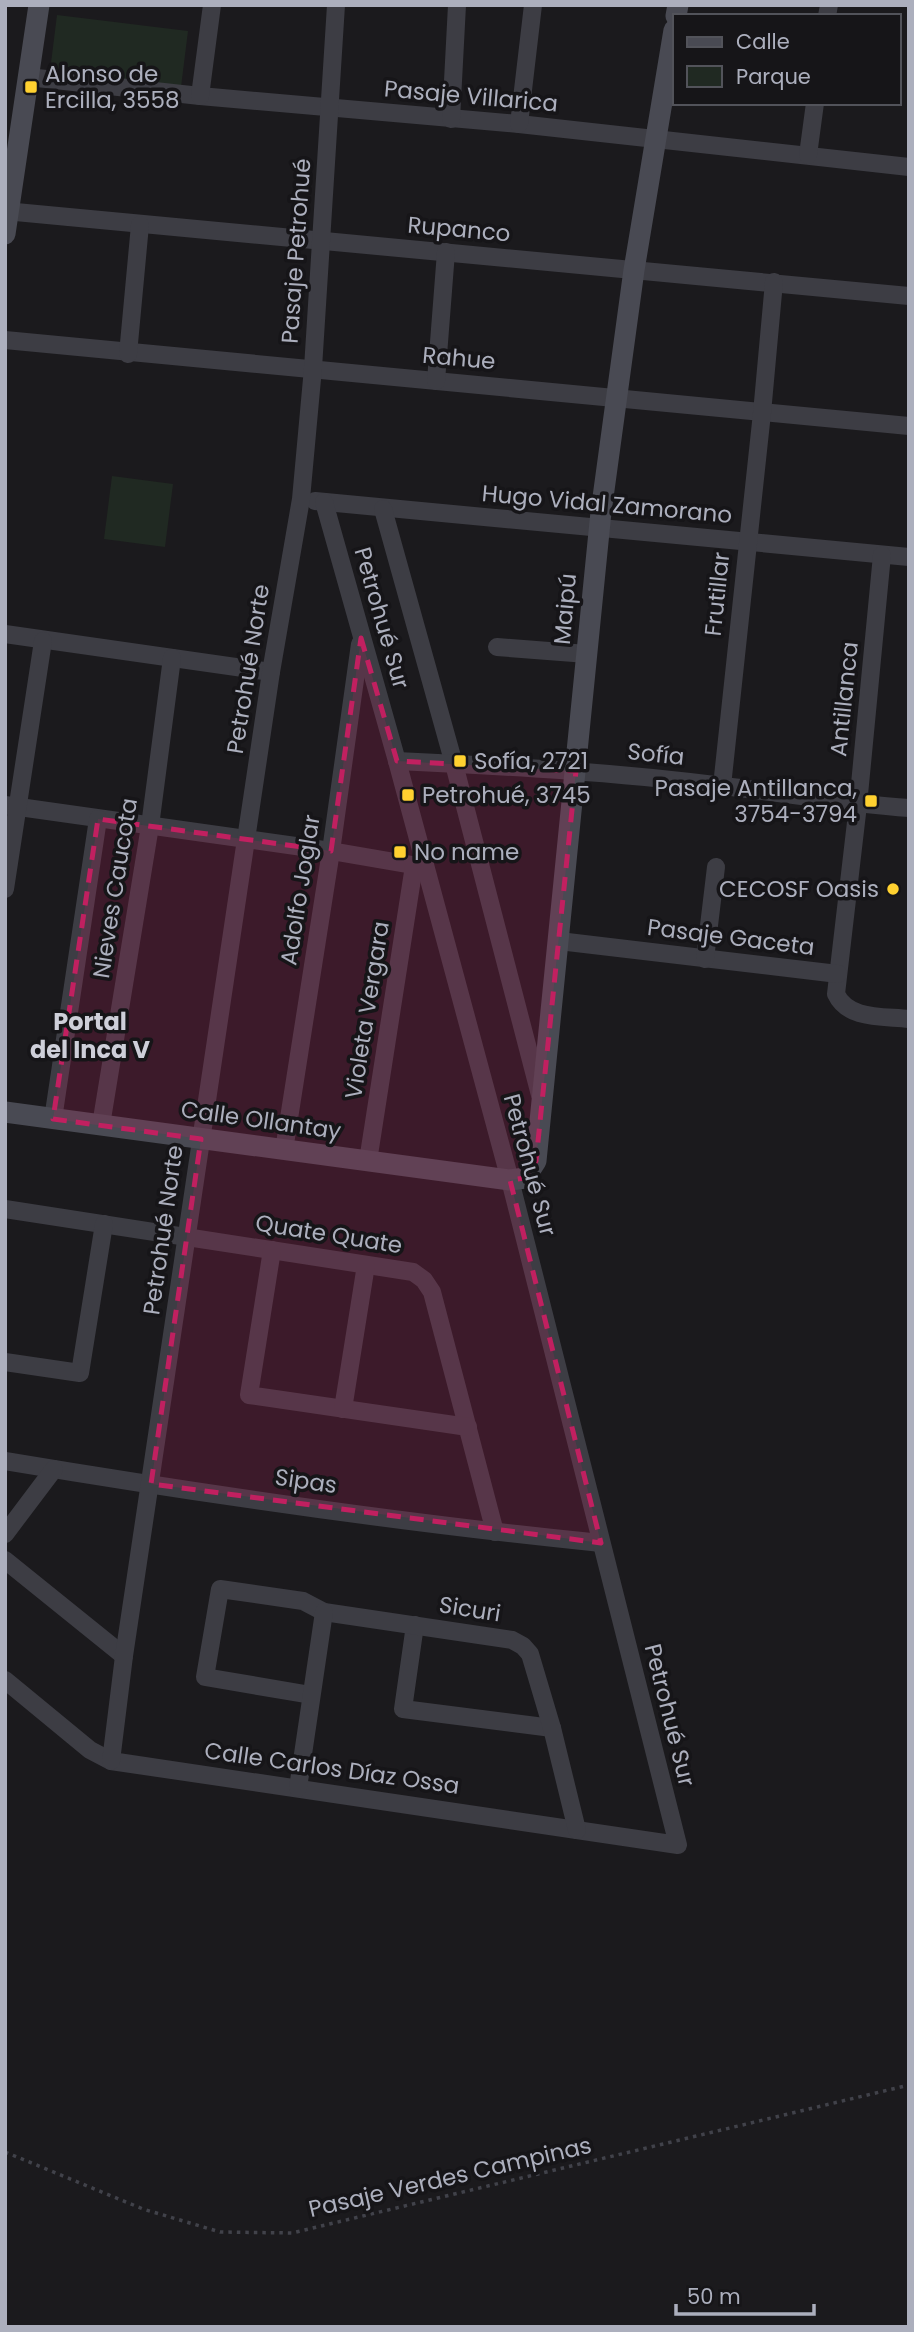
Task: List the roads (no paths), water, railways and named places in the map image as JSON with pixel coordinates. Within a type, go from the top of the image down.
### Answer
[{"type":"street","points":[[5,234],[39,5]]},
{"type":"street","points":[[200,96],[212,5]]},
{"type":"street","name":"Pasaje Petrohué","points":[[301,499],[313,368],[336,5]]},
{"type":"street","points":[[451,120],[457,5]]},
{"type":"street","points":[[519,124],[533,5]]},
{"type":"street","name":"Maipú","points":[[509,1180],[525,1178],[536,1161],[600,527],[634,270],[673,36]]},
{"type":"street","name":"Pasaje Villarica","points":[[28,77],[200,96],[519,124],[909,167]]},
{"type":"street","points":[[808,155],[816,105]]},
{"type":"street","name":"Rupanco","points":[[7,211],[909,296]]},
{"type":"street","points":[[128,354],[140,225]]},
{"type":"street","points":[[436,381],[446,252]]},
{"type":"street","name":"Frutillar","points":[[722,786],[774,282]]},
{"type":"street","name":"Rahue","points":[[5,340],[128,354],[313,368],[909,426]]},
{"type":"street","name":"Hugo Vidal Zamorano","points":[[301,499],[383,509],[909,557]]},
{"type":"street","name":"Petrohué Norte","points":[[111,1761],[124,1656],[271,673],[301,499]]},
{"type":"street","name":"Petrohué Sur","points":[[324,502],[397,761],[419,867],[509,1180],[678,1844]]},
{"type":"street","points":[[383,509],[454,764],[541,1098]]},
{"type":"street","name":"Antillanca","points":[[838,974],[883,555]]},
{"type":"street","points":[[5,634],[271,673]]},
{"type":"street","name":"Adolfo Joglar","points":[[284,1150],[361,638]]},
{"type":"street","points":[[5,889],[12,806],[43,640]]},
{"type":"street","points":[[497,647],[587,654]]},
{"type":"street","name":"Nieves Caucota","points":[[101,1125],[150,826],[172,658]]},
{"type":"street","name":"Sofía","points":[[397,761],[576,771],[722,786],[858,805],[909,808]]},
{"type":"street","points":[[12,806],[331,851],[419,867]]},
{"type":"street","name":"Nieves Caucota","points":[[53,1119],[98,819]]},
{"type":"street","name":"Violeta Vergara","points":[[368,1161],[419,867]]},
{"type":"street","points":[[705,958],[716,867]]},
{"type":"street","name":"Pasaje Gaceta","points":[[559,941],[838,974],[836,993],[848,1010],[859,1014],[909,1019]]},
{"type":"street","name":"Calle Ollantay","points":[[5,1112],[509,1180]]},
{"type":"street","name":"Quate Quate","points":[[5,1209],[413,1272],[424,1280],[432,1292],[495,1532]]},
{"type":"street","points":[[5,1362],[80,1373],[104,1224]]},
{"type":"street","points":[[272,1250],[249,1395],[468,1427]]},
{"type":"street","points":[[343,1409],[366,1265]]},
{"type":"street","name":"Sipas","points":[[5,1461],[495,1532],[601,1543]]},
{"type":"street","points":[[5,1534],[54,1469]]},
{"type":"street","points":[[5,1560],[124,1656]]},
{"type":"street","name":"Sicuri","points":[[311,1695],[205,1677],[220,1589],[303,1601],[324,1612],[512,1640],[530,1654],[552,1728],[577,1830]]},
{"type":"street","points":[[298,1788],[324,1612]]},
{"type":"street","points":[[415,1625],[403,1709],[552,1728]]},
{"type":"street","name":"Calle Carlos Díaz Ossa","points":[[5,1680],[90,1749],[111,1761],[678,1844]]},
{"type":"place","name":"Alonso de Ercilla, 3558","points":[[31,87]]},
{"type":"place","name":"Sofía, 2721","points":[[460,761]]},
{"type":"place","name":"Petrohué, 3745","points":[[408,795]]},
{"type":"place","name":"Pasaje Antillanca, 3754-3794","points":[[871,801]]},
{"type":"place","name":"No name","points":[[400,852]]},
{"type":"place","name":"CECOSF Oasis","points":[[893,889]]},
{"type":"district","name":"Portal del Inca V","points":[[90,1036]]}]
